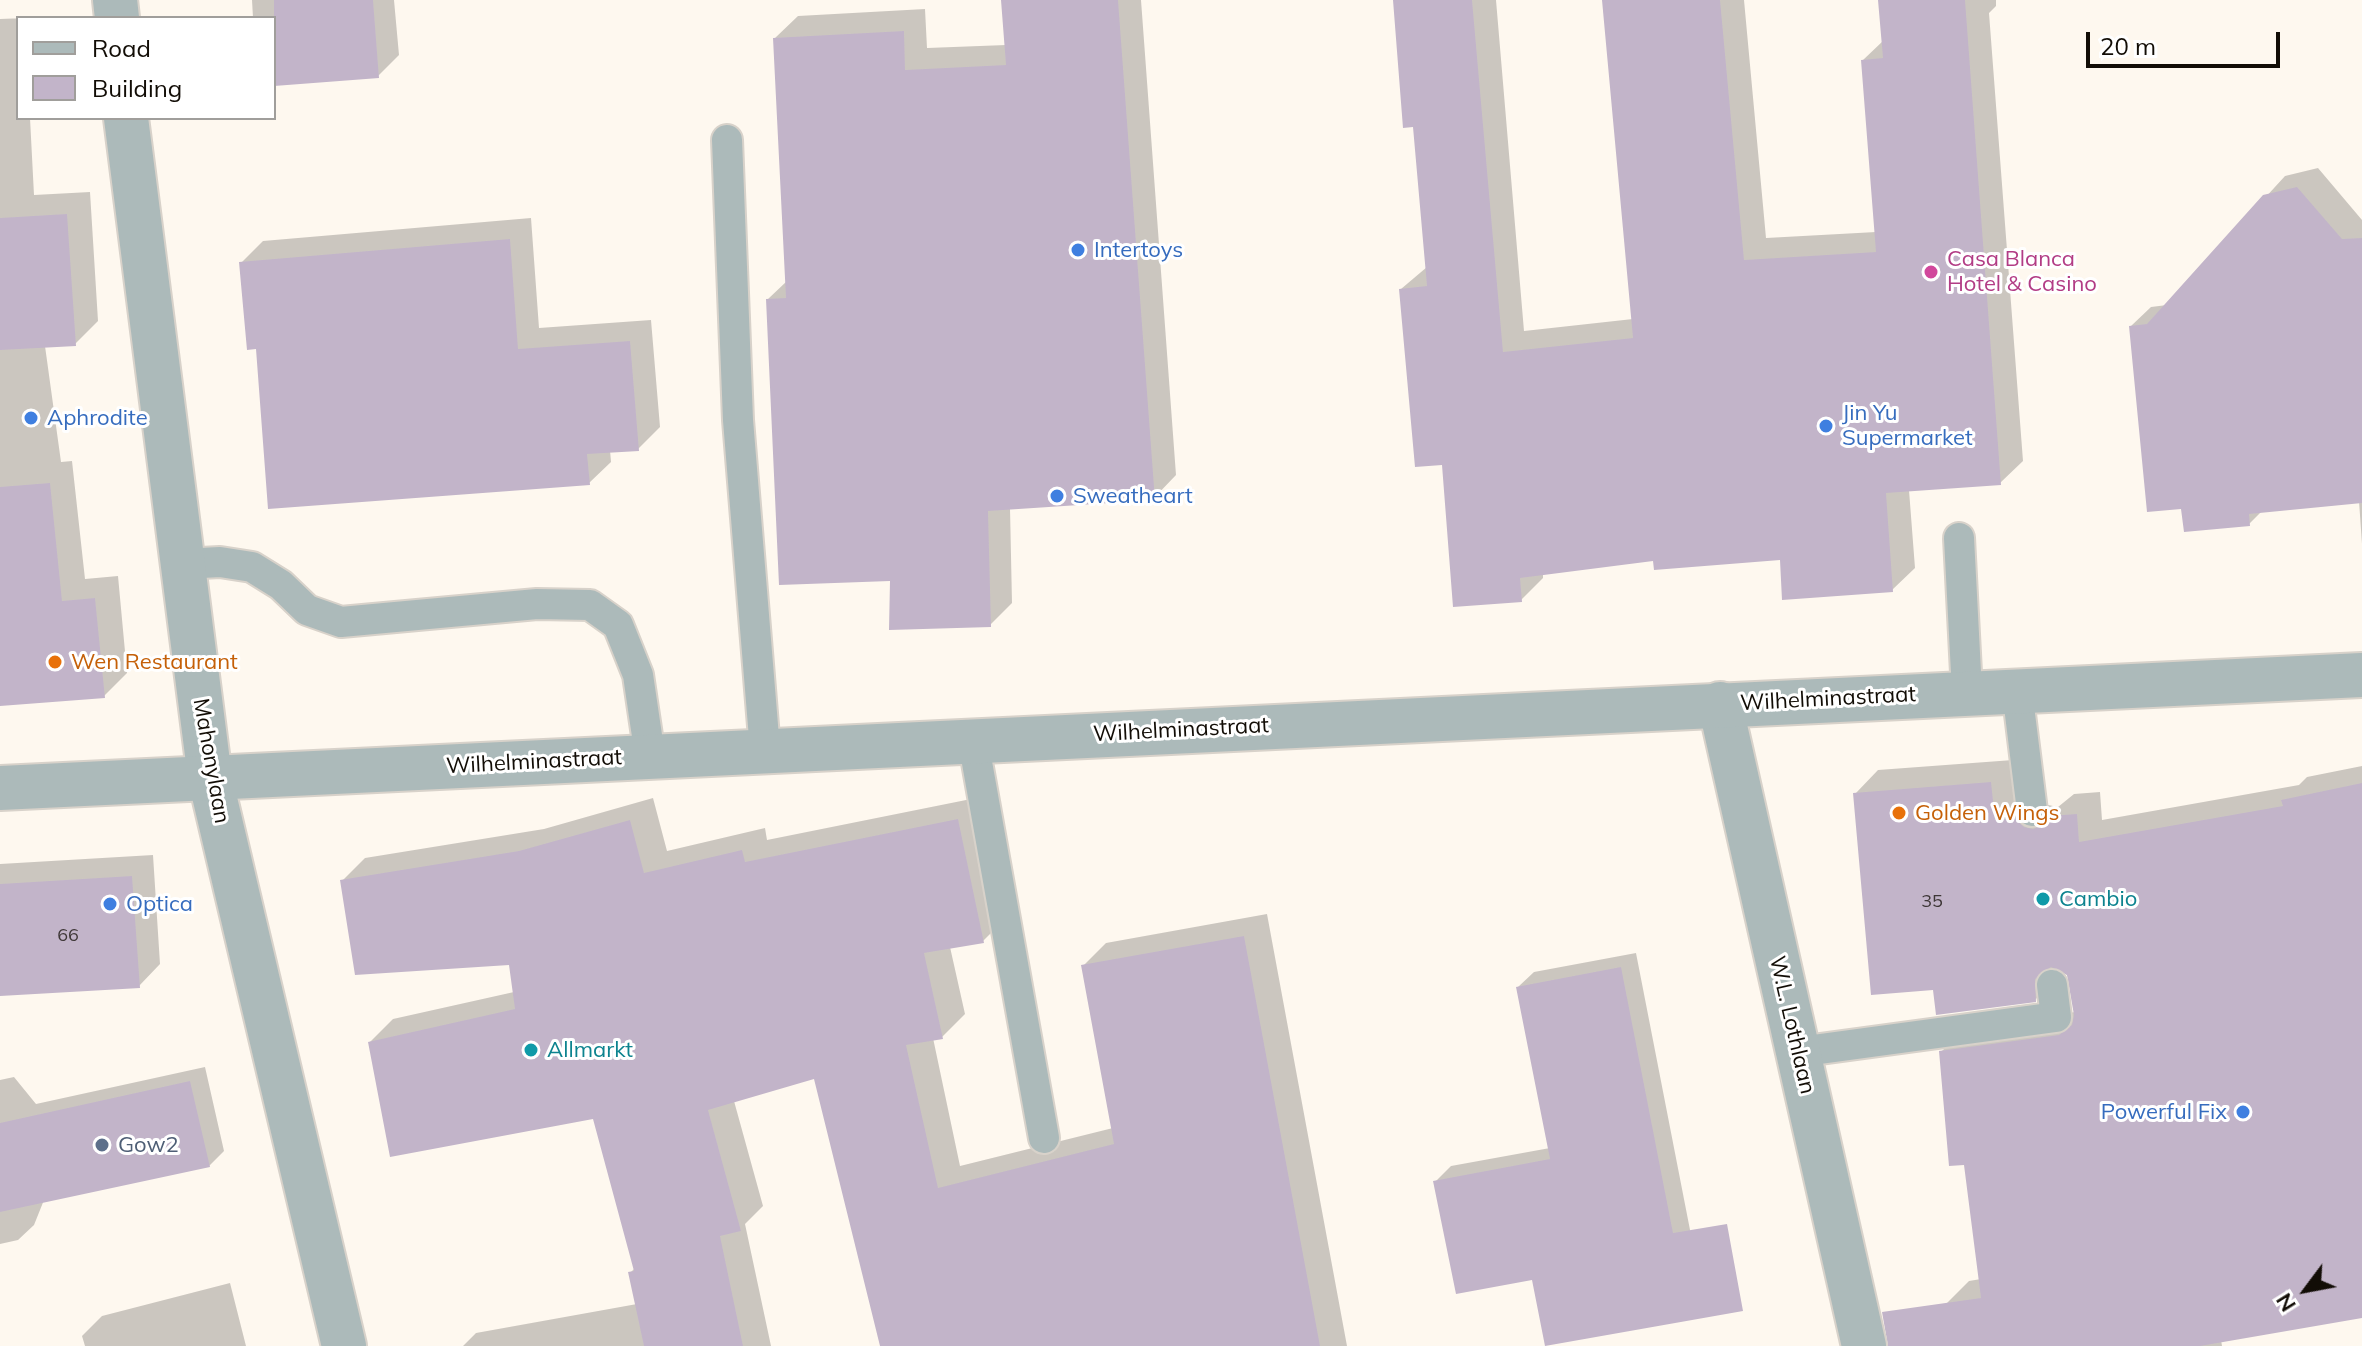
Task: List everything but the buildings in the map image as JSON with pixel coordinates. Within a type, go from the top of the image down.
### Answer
[{"type":"street","name":"Mahonylaan","points":[[126,120],[210,778],[344,1346]]},
{"type":"street","name":"Wilhelminastraat","points":[[0,788],[2362,675]]},
{"type":"street","name":"W.L. Lothlaan","points":[[1720,704],[1864,1346]]},
{"type":"lane","points":[[727,140],[738,420],[765,750]]},
{"type":"lane","points":[[1959,538],[1967,692]]},
{"type":"lane","points":[[182,564],[220,562],[252,567],[281,585],[307,610],[341,622],[537,604],[590,605],[618,625],[638,675],[650,756]]},
{"type":"lane","points":[[2017,690],[2032,811]]},
{"type":"lane","points":[[973,740],[1044,1138]]},
{"type":"lane","points":[[1798,1052],[2056,1017],[2052,985]]},
{"type":"place","name":"Intertoys","points":[[1078,250]]},
{"type":"place","name":"Casa Blanca Hotel & Casino","points":[[1931,272]]},
{"type":"place","name":"Aphrodite","points":[[31,418]]},
{"type":"place","name":"Jin Yu Supermarket","points":[[1826,426]]},
{"type":"place","name":"Sweatheart","points":[[1057,496]]},
{"type":"place","name":"Wen Restaurant","points":[[55,662]]},
{"type":"place","name":"Golden Wings","points":[[1899,813]]},
{"type":"place","name":"Cambio","points":[[2043,899]]},
{"type":"place","name":"Optica","points":[[110,904]]},
{"type":"place","name":"Allmarkt","points":[[531,1050]]},
{"type":"place","name":"Powerful Fix","points":[[2243,1112]]},
{"type":"place","name":"Gow2","points":[[102,1145]]}]
